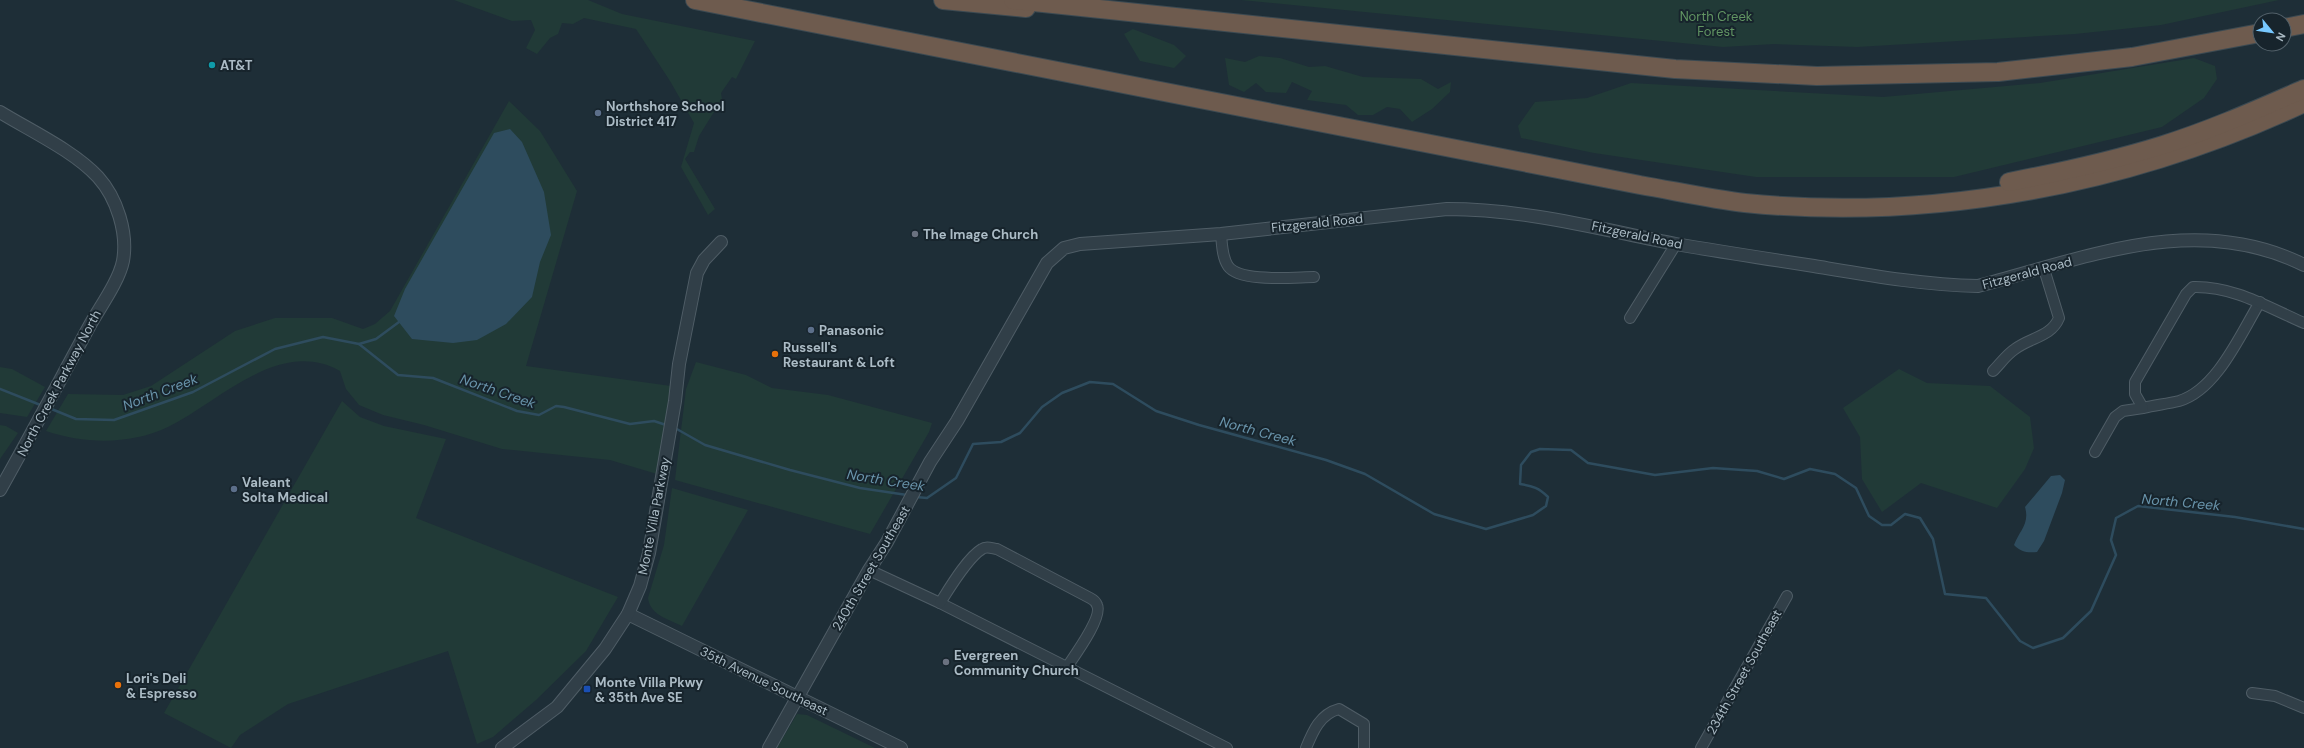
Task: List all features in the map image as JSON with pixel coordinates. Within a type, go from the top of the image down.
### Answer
[{"type":"highway","points":[[695,0],[917,37]]},
{"type":"highway","points":[[746,0],[917,37],[1648,181],[1744,202],[1793,206],[1907,206],[1996,196],[2060,186],[2175,155],[2244,130],[2304,103]]},
{"type":"highway","points":[[943,0],[1697,78],[1875,83],[1911,82],[1934,73]]},
{"type":"highway","points":[[1013,0],[1675,69],[1817,76],[1998,72],[2072,65],[2200,45],[2252,35]]},
{"type":"highway","points":[[2292,26],[2304,24]]},
{"type":"highway","points":[[1648,181],[1809,195],[1902,196],[1986,186],[2066,171],[2163,145],[2208,129],[2304,89]]},
{"type":"street","name":"North Creek Parkway North","points":[[0,112],[75,158],[99,178],[109,193],[121,217],[123,255],[118,276],[0,490]]},
{"type":"street","name":"Fitzgerald Road","points":[[1064,248],[1080,244],[1221,234],[1447,209],[1475,209],[1568,220],[1676,244],[1890,278],[1963,286],[1978,286],[2152,242],[2205,240],[2237,242],[2264,249],[2304,265]]},
{"type":"street","points":[[1221,234],[1224,257],[1228,267],[1235,273],[1246,277],[1314,277]]},
{"type":"street","name":"Monte Villa Parkway","points":[[502,748],[556,707],[606,648],[628,614],[640,586],[649,553],[675,401],[679,364],[697,273],[704,260],[721,242]]},
{"type":"street","points":[[1630,318],[1676,244]]},
{"type":"street","name":"240th Street Southeast","points":[[769,748],[869,570],[903,514],[917,486],[957,421],[1038,277],[1055,254],[1064,248]]},
{"type":"street","points":[[1993,371],[2015,349],[2051,331],[2059,318],[2044,269]]},
{"type":"street","points":[[2143,408],[2136,394],[2135,382],[2186,294],[2193,287],[2207,287],[2242,295],[2304,323]]},
{"type":"street","points":[[2095,452],[2115,417],[2123,411],[2180,401],[2194,394],[2225,361],[2260,302]]},
{"type":"street","points":[[940,603],[957,576],[981,549],[987,547],[997,549],[1090,598],[1097,605],[1098,614],[1092,628],[1067,667]]},
{"type":"street","points":[[869,570],[940,603],[1227,748]]},
{"type":"street","name":"234th Street Southeast","points":[[1701,748],[1787,596]]},
{"type":"street","name":"35th Avenue Southeast","points":[[628,614],[901,748]]},
{"type":"street","points":[[2252,693],[2275,696],[2304,708]]},
{"type":"street","points":[[1306,748],[1322,718],[1328,712],[1339,709],[1364,724],[1364,748]]},
{"type":"green space","points":[[454,0],[588,0],[622,14],[755,41],[736,79],[732,77],[721,93],[722,99],[699,136],[694,152],[690,152],[685,159],[715,209],[708,215],[681,167],[694,123],[670,81],[636,29],[584,18],[573,24],[562,23],[558,34],[550,38],[537,54],[526,48],[535,30],[531,20],[512,21]]},
{"type":"green space","name":"North Creek Forest","points":[[1241,0],[2279,0],[2161,25],[2075,34],[1857,47],[1774,44],[1723,47]]},
{"type":"green space","points":[[1133,29],[1174,45],[1186,56],[1174,68],[1140,61],[1124,34]]},
{"type":"green space","points":[[1259,56],[1280,58],[1309,67],[1325,66],[1363,77],[1421,79],[1438,89],[1451,82],[1450,92],[1432,109],[1412,122],[1400,109],[1387,107],[1373,115],[1358,115],[1346,105],[1307,100],[1312,91],[1292,82],[1286,93],[1266,92],[1256,83],[1244,92],[1229,85],[1225,58],[1245,62]]},
{"type":"green space","points":[[2194,58],[2215,66],[2217,79],[2204,98],[2162,127],[1954,177],[1756,177],[1594,153],[1521,138],[1518,126],[1535,102],[1587,98],[1631,83],[1883,97],[2040,83]]},
{"type":"green space","points":[[509,101],[540,131],[577,191],[526,366],[671,386],[657,474],[610,460],[502,449],[424,425],[383,415],[359,405],[346,389],[340,371],[317,363],[295,362],[272,367],[229,389],[188,416],[168,427],[139,437],[107,441],[76,438],[46,431],[68,394],[123,395],[151,386],[235,331],[275,318],[332,318],[363,329],[375,324],[390,311]]},
{"type":"green space","points":[[696,362],[746,375],[772,388],[828,395],[932,423],[929,432],[870,534],[675,480],[686,389]]},
{"type":"green space","points":[[0,367],[12,369],[45,387],[27,417],[0,413]]},
{"type":"green space","points":[[1899,369],[1927,383],[1990,386],[2030,417],[2034,448],[2025,469],[1997,508],[1921,483],[1882,512],[1862,479],[1860,437],[1843,408]]},
{"type":"green space","points":[[342,401],[360,417],[384,426],[446,439],[416,518],[618,597],[586,651],[536,700],[493,737],[477,744],[448,651],[288,704],[240,735],[231,748],[164,713]]},
{"type":"green space","points":[[0,425],[6,426],[18,433],[0,459]]},
{"type":"green space","points":[[672,488],[748,510],[682,626],[660,616],[652,609],[648,598],[664,545]]},
{"type":"green space","points":[[797,714],[807,715],[875,748],[777,748]]},
{"type":"water","points":[[510,129],[522,142],[544,192],[551,235],[540,262],[532,297],[506,324],[477,340],[453,343],[412,339],[394,316],[405,289],[494,133]]},
{"type":"water","points":[[2060,475],[2065,480],[2062,493],[2044,541],[2037,552],[2022,551],[2014,545],[2025,523],[2025,507],[2051,476]]},
{"type":"waterway","points":[[359,344],[376,339],[399,322]]},
{"type":"waterway","name":"North Creek","points":[[49,408],[76,419],[114,420],[193,392],[275,349],[323,337],[359,344],[398,375],[433,378],[517,411],[539,415],[556,406],[630,424],[654,421],[666,425]]},
{"type":"waterway","name":"North Creek","points":[[916,497],[927,498],[956,478],[973,444],[1001,442],[1020,433],[1042,407],[1062,393],[1090,382],[1113,384],[1156,411],[1199,425],[1326,460],[1365,474],[1434,514],[1486,529],[1533,515],[1546,506],[1548,497],[1542,491],[1520,484],[1521,465],[1531,452],[1540,449],[1571,450],[1588,463],[1655,475],[1713,468],[1757,471],[1784,479],[1810,469],[1835,474],[1856,488],[1869,516],[1882,525],[1891,525],[1905,514],[1920,518],[1933,539],[1945,594],[1986,598],[2020,641],[2033,648],[2063,638],[2091,611],[2116,555],[2111,540],[2116,518],[2138,506],[2235,517],[2304,529]]},
{"type":"waterway","name":"North Creek","points":[[0,389],[43,406]]},
{"type":"waterway","name":"North Creek","points":[[675,428],[705,445],[790,470],[860,488],[907,495]]},
{"type":"place","name":"AT&T","points":[[212,65]]},
{"type":"place","name":"Northshore School District 417","points":[[598,113]]},
{"type":"place","name":"The Image Church","points":[[915,234]]},
{"type":"place","name":"Panasonic","points":[[811,330]]},
{"type":"place","name":"Russell's Restaurant & Loft","points":[[775,354]]},
{"type":"place","name":"Valeant Solta Medical","points":[[234,489]]},
{"type":"place","name":"Evergreen Community Church","points":[[946,662]]},
{"type":"place","name":"Lori's Deli & Espresso","points":[[118,685]]},
{"type":"place","name":"Monte Villa Pkwy & 35th Ave SE","points":[[587,689]]}]
